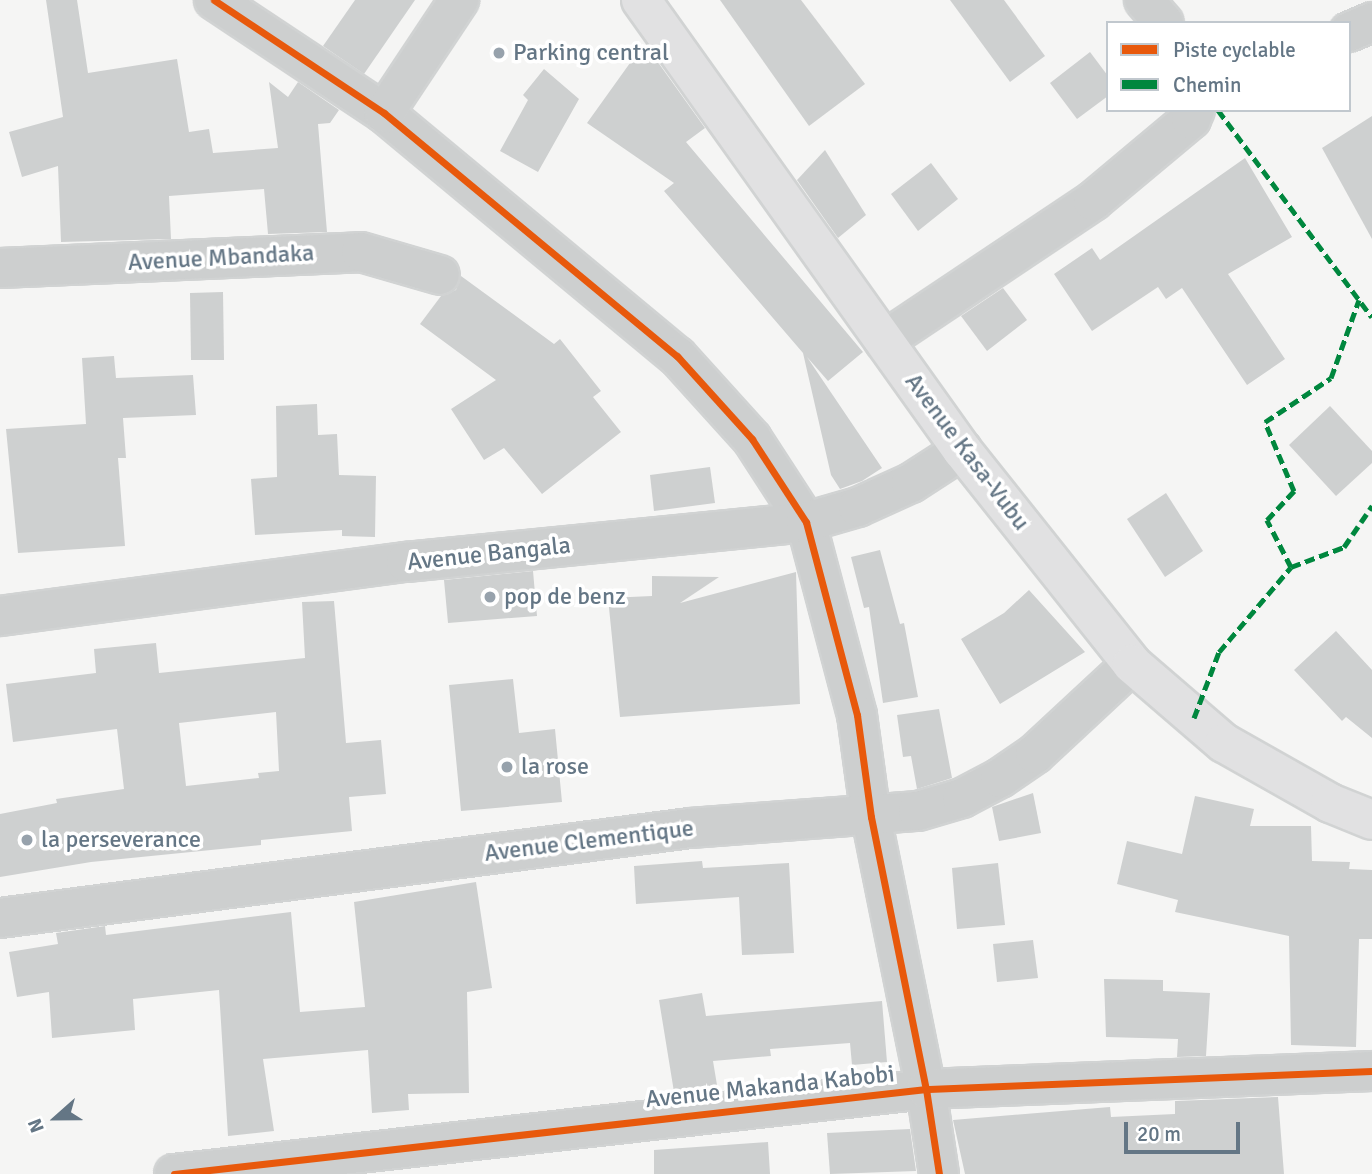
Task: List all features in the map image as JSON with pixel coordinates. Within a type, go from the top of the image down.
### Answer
[{"type":"highway","name":"Avenue Kasa-Vubu","points":[[641,0],[962,450],[1132,664],[1224,743],[1330,803],[1372,820]]},
{"type":"street","points":[[214,0],[384,113],[677,356],[752,439],[806,523],[835,617],[857,715],[871,817],[926,1089],[939,1174]]},
{"type":"street","points":[[384,113],[459,0]]},
{"type":"street","points":[[1143,0],[1162,21]]},
{"type":"street","points":[[1351,31],[1372,22]]},
{"type":"street","points":[[884,341],[1093,201],[1191,119],[1194,112]]},
{"type":"street","name":"Avenue Mbandaka","points":[[0,268],[361,252],[440,275]]},
{"type":"street","name":"Avenue Bangala","points":[[0,616],[406,562],[806,523],[858,508],[911,483],[962,450]]},
{"type":"street","name":"Avenue Clementique","points":[[0,918],[690,828],[871,817],[951,801],[1000,778],[1035,754],[1132,664]]},
{"type":"street","name":"Avenue Makanda Kabobi","points":[[174,1174],[926,1089],[1372,1071]]},
{"type":"building","points":[[46,0],[77,0],[88,73],[177,59],[189,132],[209,129],[213,153],[278,148],[269,82],[288,97],[298,82],[339,110],[330,123],[318,124],[327,232],[268,234],[264,189],[169,196],[171,239],[61,242],[58,166],[22,177],[9,132],[63,117]]},
{"type":"building","points":[[355,0],[415,0],[364,74],[323,46]]},
{"type":"building","points":[[720,0],[801,0],[865,84],[809,126]]},
{"type":"building","points":[[950,0],[1004,0],[1045,56],[1010,82]]},
{"type":"building","points":[[647,47],[705,128],[686,142],[863,352],[828,381],[807,357],[882,468],[862,481],[840,489],[831,475],[803,353],[664,191],[674,183],[587,123],[635,56]]},
{"type":"building","points":[[1090,52],[1106,73],[1106,97],[1077,119],[1050,83]]},
{"type":"building","points":[[544,69],[579,99],[538,172],[500,151],[528,100],[523,95]]},
{"type":"building","points":[[1372,116],[1372,239],[1322,148]]},
{"type":"building","points":[[825,150],[866,215],[838,238],[797,180]]},
{"type":"building","points":[[1245,158],[1292,237],[1228,274],[1285,359],[1247,385],[1182,288],[1166,299],[1158,287],[1092,331],[1054,274],[1092,248],[1100,260]]},
{"type":"building","points":[[931,163],[958,199],[918,231],[891,194]]},
{"type":"building","points":[[461,276],[554,344],[560,339],[601,391],[593,397],[621,432],[542,494],[504,448],[484,460],[451,409],[496,380],[420,324],[441,296],[456,290]]},
{"type":"building","points":[[1003,288],[1027,320],[987,351],[961,316]]},
{"type":"building","points":[[223,292],[224,360],[191,360],[190,293]]},
{"type":"building","points":[[114,356],[116,378],[193,375],[196,415],[123,418],[126,458],[118,458],[125,546],[18,553],[6,429],[86,424],[82,358]]},
{"type":"building","points":[[317,404],[318,435],[337,434],[339,475],[376,476],[375,537],[342,536],[342,530],[255,535],[251,479],[277,477],[276,406]]},
{"type":"building","points":[[1330,406],[1372,451],[1372,463],[1336,496],[1289,445]]},
{"type":"building","points":[[710,467],[715,503],[654,511],[650,475]]},
{"type":"building","points":[[1166,493],[1203,551],[1165,577],[1127,519]]},
{"type":"building","points":[[880,550],[900,624],[904,623],[918,697],[883,703],[869,607],[864,608],[851,557]]},
{"type":"building","name":"pop de benz","points":[[533,571],[537,616],[448,623],[444,580]]},
{"type":"building","points":[[796,572],[800,704],[620,717],[608,598],[652,596],[652,576],[719,577],[680,603]]},
{"type":"building","points":[[1029,590],[1085,652],[1000,704],[961,639],[1004,613]]},
{"type":"building","points":[[334,601],[346,743],[381,740],[386,794],[349,797],[352,831],[261,840],[261,845],[91,862],[0,877],[0,814],[57,803],[56,799],[124,789],[117,729],[13,742],[6,684],[96,673],[94,649],[156,643],[159,673],[305,658],[302,602]],"holes":[[[276,712],[279,771],[258,773],[259,778],[186,786],[179,723]]]},
{"type":"building","points":[[1336,631],[1372,670],[1372,738],[1346,717],[1342,721],[1294,670]]},
{"type":"building","name":"la rose","points":[[513,679],[519,733],[555,729],[562,802],[461,811],[449,685]]},
{"type":"building","points":[[939,709],[952,778],[917,789],[911,756],[903,757],[897,715]]},
{"type":"building","points":[[1033,793],[1041,833],[999,841],[992,807]]},
{"type":"building","points":[[1195,796],[1254,809],[1250,826],[1311,826],[1312,861],[1350,862],[1349,869],[1372,870],[1372,939],[1359,939],[1356,1047],[1291,1045],[1289,936],[1175,912],[1178,900],[1117,884],[1127,841],[1182,854]]},
{"type":"building","points":[[702,861],[703,868],[789,863],[794,953],[742,955],[739,897],[636,904],[634,866]]},
{"type":"building","points":[[998,863],[1005,925],[957,929],[952,868]]},
{"type":"building","points":[[476,882],[492,988],[467,992],[469,1093],[408,1094],[409,1110],[372,1113],[368,1050],[263,1059],[274,1131],[228,1136],[219,990],[133,999],[135,1030],[52,1038],[49,992],[17,997],[9,952],[58,944],[56,933],[105,926],[106,935],[291,912],[300,1012],[365,1007],[354,902]]},
{"type":"building","points":[[1033,940],[1038,978],[997,982],[993,944]]},
{"type":"building","points":[[1104,979],[1163,980],[1163,991],[1210,993],[1206,1056],[1177,1057],[1178,1039],[1106,1037]]},
{"type":"building","points":[[702,993],[706,1016],[882,1001],[887,1062],[852,1065],[850,1043],[770,1049],[771,1056],[713,1061],[717,1085],[674,1092],[659,1000]]},
{"type":"building","points":[[1278,1097],[1284,1174],[965,1174],[953,1120],[1110,1107],[1111,1117],[1175,1114],[1175,1101]]},
{"type":"building","points":[[910,1129],[916,1171],[830,1174],[827,1133]]},
{"type":"building","points":[[768,1142],[770,1174],[654,1174],[654,1150]]},
{"type":"marked path","points":[[1219,112],[1372,317]]},
{"type":"marked path","points":[[1291,567],[1267,520],[1294,491],[1265,422],[1331,378],[1359,300]]},
{"type":"marked path","points":[[1194,718],[1219,652],[1291,567],[1344,547],[1372,506]]},
{"type":"cycle path","points":[[214,0],[384,113],[677,356],[752,439],[806,522],[857,715],[871,817],[926,1089],[939,1174]]},
{"type":"cycle path","points":[[174,1174],[926,1089],[1372,1071]]},
{"type":"place","name":"Parking central","points":[[499,53]]},
{"type":"place","name":"pop de benz","points":[[490,597]]},
{"type":"place","name":"la rose","points":[[507,767]]},
{"type":"place","name":"la perseverance","points":[[27,840]]}]
